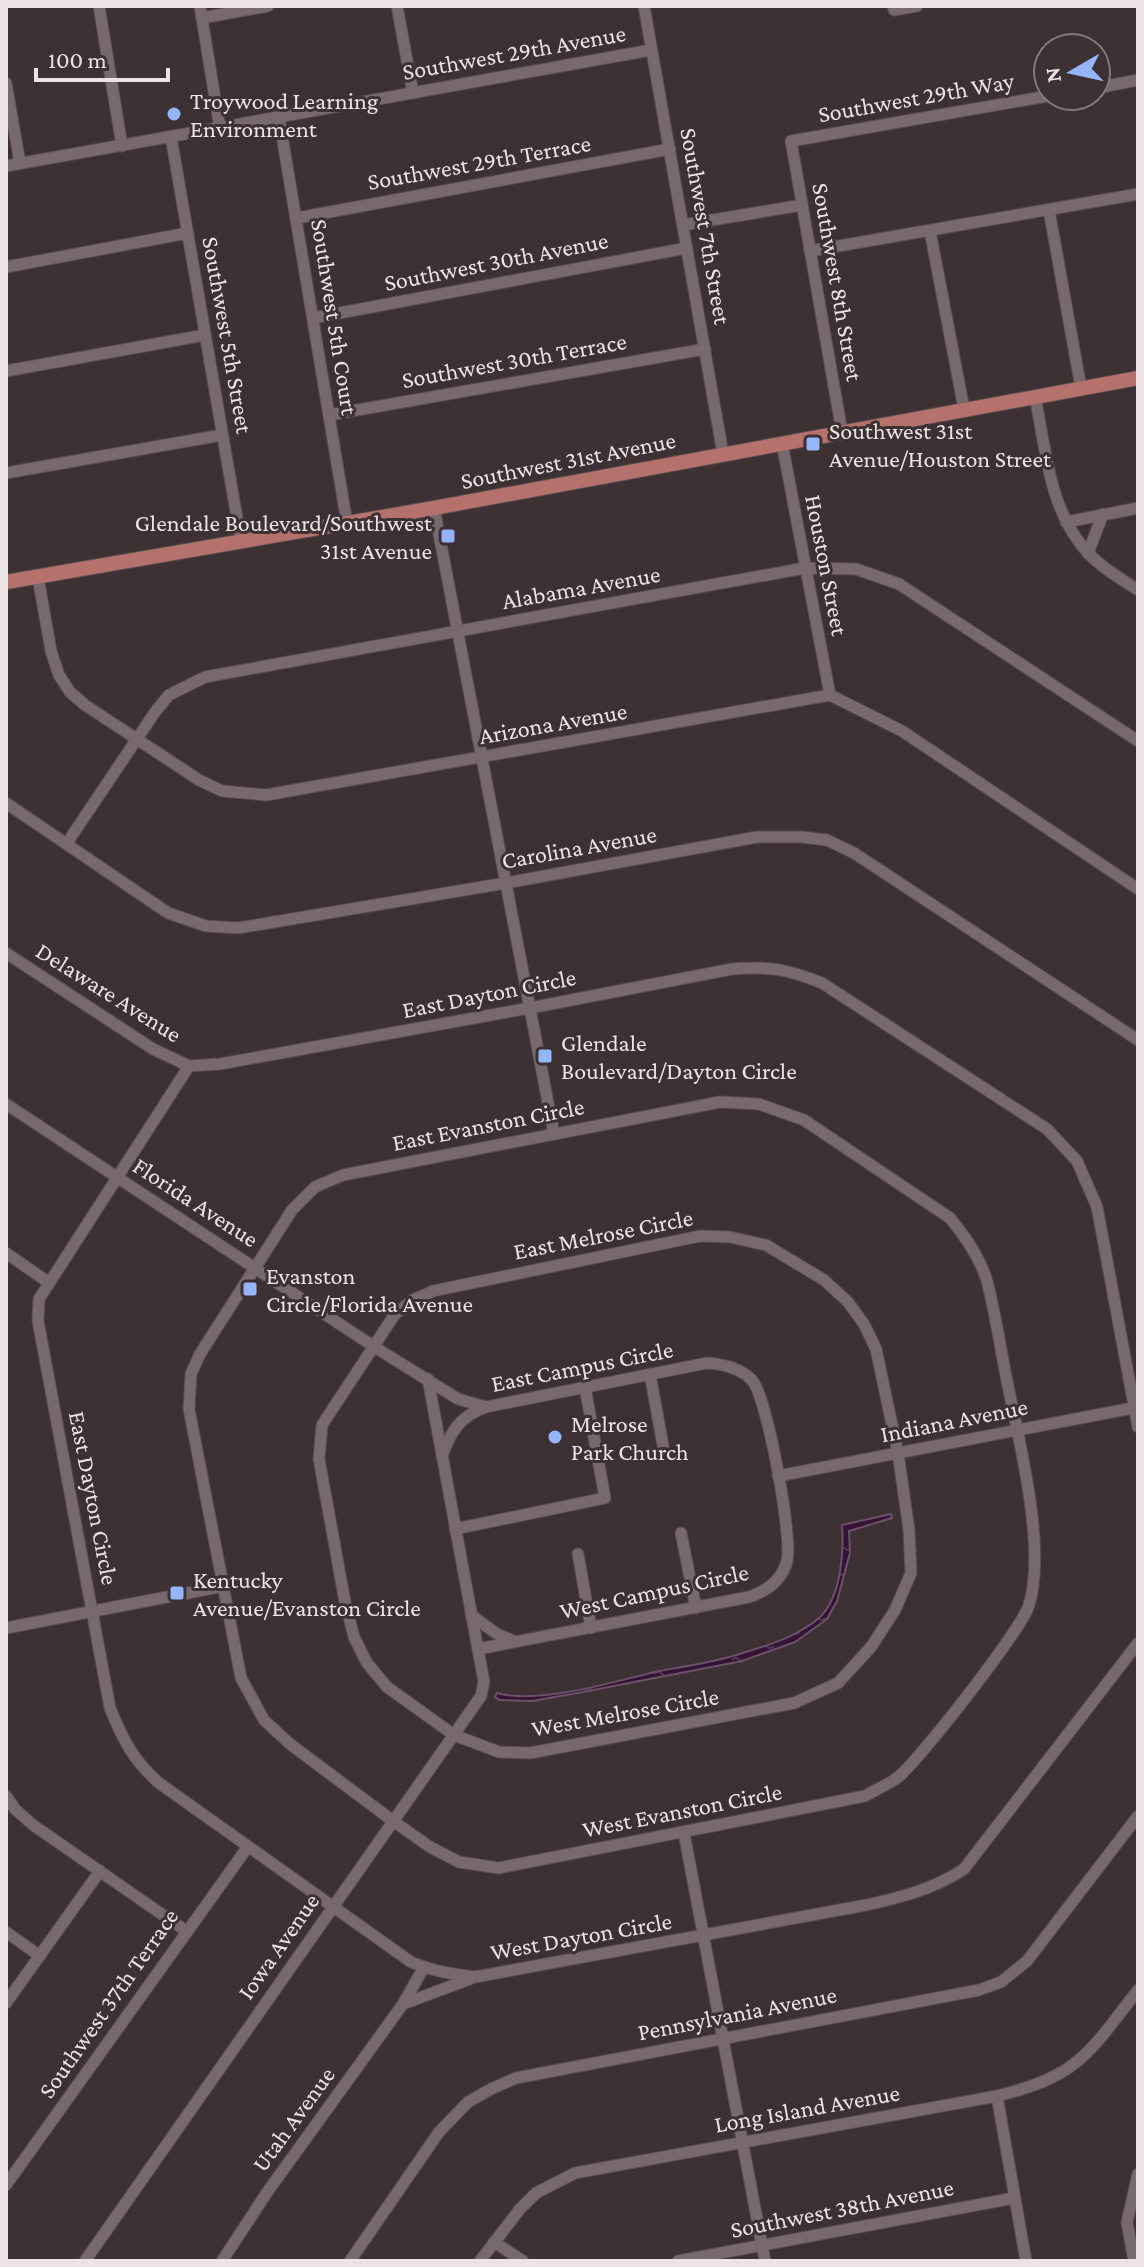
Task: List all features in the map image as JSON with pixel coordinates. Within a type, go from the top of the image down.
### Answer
[{"type":"main road","name":"Southwest 31st Avenue","points":[[6,582],[434,508],[1138,378]]},
{"type":"street","points":[[99,6],[122,146]]},
{"type":"street","points":[[220,129],[201,12],[268,6]]},
{"type":"street","points":[[397,6],[413,93]]},
{"type":"street","name":"Southwest 7th Street","points":[[644,6],[723,454]]},
{"type":"street","points":[[893,8],[917,6]]},
{"type":"street","name":"Southwest 29th Avenue","points":[[6,166],[651,50]]},
{"type":"street","points":[[1112,85],[1138,80]]},
{"type":"street","points":[[6,83],[20,163]]},
{"type":"street","name":"Southwest 29th Way","points":[[791,141],[1032,99]]},
{"type":"street","name":"Southwest 5th Court","points":[[279,118],[347,523]]},
{"type":"street","name":"Southwest 5th Street","points":[[171,137],[241,541]]},
{"type":"street","name":"Southwest 8th Street","points":[[791,141],[842,432]]},
{"type":"street","name":"Southwest 29th Terrace","points":[[297,218],[670,149]]},
{"type":"street","points":[[810,251],[1138,194]]},
{"type":"street","points":[[683,225],[802,205]]},
{"type":"street","points":[[1049,210],[1081,388]]},
{"type":"street","points":[[930,231],[964,409]]},
{"type":"street","points":[[6,267],[188,233]]},
{"type":"street","name":"Southwest 30th Avenue","points":[[313,318],[687,248]]},
{"type":"street","points":[[6,371],[205,335]]},
{"type":"street","name":"Southwest 30th Terrace","points":[[329,415],[705,349]]},
{"type":"street","points":[[1035,396],[1056,500],[1066,522],[1088,553],[1138,590]]},
{"type":"street","points":[[6,473],[222,435]]},
{"type":"street","name":"Houston Street","points":[[782,443],[830,695]]},
{"type":"street","points":[[434,508],[554,1134]]},
{"type":"street","points":[[1066,522],[1138,508]]},
{"type":"street","points":[[1088,553],[1103,514]]},
{"type":"street","name":"Alabama Avenue","points":[[67,843],[169,695],[205,677],[805,568],[856,569],[899,584],[1138,741]]},
{"type":"street","name":"Arizona Avenue","points":[[38,577],[51,651],[59,675],[70,692],[137,741],[199,780],[222,791],[243,795],[266,795],[482,759],[830,695]]},
{"type":"street","points":[[830,695],[902,731],[1138,889]]},
{"type":"street","name":"Carolina Avenue","points":[[6,803],[168,913],[206,926],[238,928],[757,837],[827,840],[854,853],[1138,1040]]},
{"type":"street","name":"Delaware Avenue","points":[[6,953],[153,1049],[189,1066]]},
{"type":"street","name":"East Dayton Circle","points":[[93,1611],[38,1321],[39,1299],[189,1066],[220,1064],[732,969],[764,966],[795,972],[822,983],[1047,1129],[1064,1144],[1077,1161],[1097,1207],[1136,1407]]},
{"type":"street","name":"East Evanston Circle","points":[[224,1586],[189,1409],[191,1374],[200,1354],[292,1210],[315,1187],[343,1175],[720,1102],[759,1104],[804,1120],[950,1218],[963,1234],[986,1279],[1017,1430]]},
{"type":"street","name":"Florida Avenue","points":[[6,1104],[373,1346],[458,1399],[486,1407]]},
{"type":"street","name":"East Melrose Circle","points":[[319,1444],[322,1425],[373,1346],[395,1314],[413,1300],[433,1291],[700,1236],[730,1237],[766,1245],[824,1280],[848,1302],[876,1349],[898,1453]]},
{"type":"street","points":[[6,1253],[48,1282]]},
{"type":"street","name":"East Campus Circle","points":[[442,1457],[459,1422],[470,1413],[486,1407],[707,1363],[724,1364],[752,1381],[763,1405],[778,1476]]},
{"type":"street","points":[[650,1374],[664,1451]]},
{"type":"street","points":[[428,1379],[478,1649]]},
{"type":"street","points":[[455,1529],[605,1498],[585,1387]]},
{"type":"street","points":[[1136,1407],[1138,1427]]},
{"type":"street","name":"Indiana Avenue","points":[[778,1476],[1136,1407]]},
{"type":"street","name":"West Evanston Circle","points":[[224,1586],[241,1678],[264,1720],[290,1744],[430,1847],[459,1862],[499,1868],[684,1833],[865,1796],[897,1778],[934,1736],[1017,1629],[1029,1607],[1035,1546],[1017,1430]]},
{"type":"street","name":"West Melrose Circle","points":[[319,1444],[319,1459],[354,1637],[367,1663],[387,1687],[454,1735],[499,1752],[530,1753],[794,1703],[838,1683],[871,1647],[895,1610],[911,1573],[909,1530],[898,1453]]},
{"type":"street","name":"West Campus Circle","points":[[478,1649],[761,1593],[782,1573],[788,1559],[789,1543],[778,1476]]},
{"type":"street","points":[[681,1533],[696,1608]]},
{"type":"street","points":[[578,1554],[591,1628]]},
{"type":"street","points":[[6,1628],[224,1586]]},
{"type":"street","name":"West Dayton Circle","points":[[93,1611],[110,1708],[123,1741],[138,1765],[247,1848],[411,1962],[443,1973],[475,1977],[906,1897],[943,1883],[964,1869],[1138,1643]]},
{"type":"street","points":[[471,1614],[497,1634],[517,1642]]},
{"type":"street","name":"Iowa Avenue","points":[[85,2261],[481,1696],[484,1682],[478,1649]]},
{"type":"street","points":[[6,1796],[33,1825],[186,1931]]},
{"type":"street","name":"Pennsylvania Avenue","points":[[350,2261],[439,2132],[468,2102],[491,2089],[516,2078],[979,1990],[1001,1982],[1027,1961],[1138,1816]]},
{"type":"street","points":[[684,1833],[765,2261]]},
{"type":"street","name":"Southwest 37th Terrace","points":[[6,2185],[247,1848]]},
{"type":"street","points":[[6,2003],[100,1871]]},
{"type":"street","points":[[6,1932],[40,1956]]},
{"type":"street","name":"Utah Avenue","points":[[222,2261],[268,2191],[403,2004],[424,1967]]},
{"type":"street","points":[[403,2004],[475,1977]]},
{"type":"street","name":"Long Island Avenue","points":[[480,2261],[536,2193],[575,2173],[997,2096],[1049,2081],[1088,2054],[1138,1990]]},
{"type":"street","points":[[997,2096],[1026,2261]]},
{"type":"street","points":[[1134,2261],[1127,2222],[1138,2174]]},
{"type":"street","name":"Southwest 38th Avenue","points":[[678,2261],[1014,2198]]},
{"type":"street","points":[[494,2242],[523,2261]]},
{"type":"water","points":[[891,1514],[892,1518],[849,1531],[850,1553],[837,1601],[827,1619],[795,1642],[742,1661],[583,1692],[532,1701],[500,1700],[495,1697],[497,1693],[534,1696],[578,1690],[722,1659],[793,1635],[820,1617],[833,1598],[841,1561],[842,1525]]},
{"type":"place","name":"Troywood Learning Environment","points":[[174,114]]},
{"type":"place","name":"Southwest 31st Avenue/Houston Street","points":[[813,444]]},
{"type":"place","name":"Glendale Boulevard/Southwest 31st Avenue","points":[[448,536]]},
{"type":"place","name":"Glendale Boulevard/Dayton Circle","points":[[545,1056]]},
{"type":"place","name":"Evanston Circle/Florida Avenue","points":[[250,1289]]},
{"type":"place","name":"Melrose Park Church","points":[[555,1437]]},
{"type":"place","name":"Kentucky Avenue/Evanston Circle","points":[[177,1593]]}]
